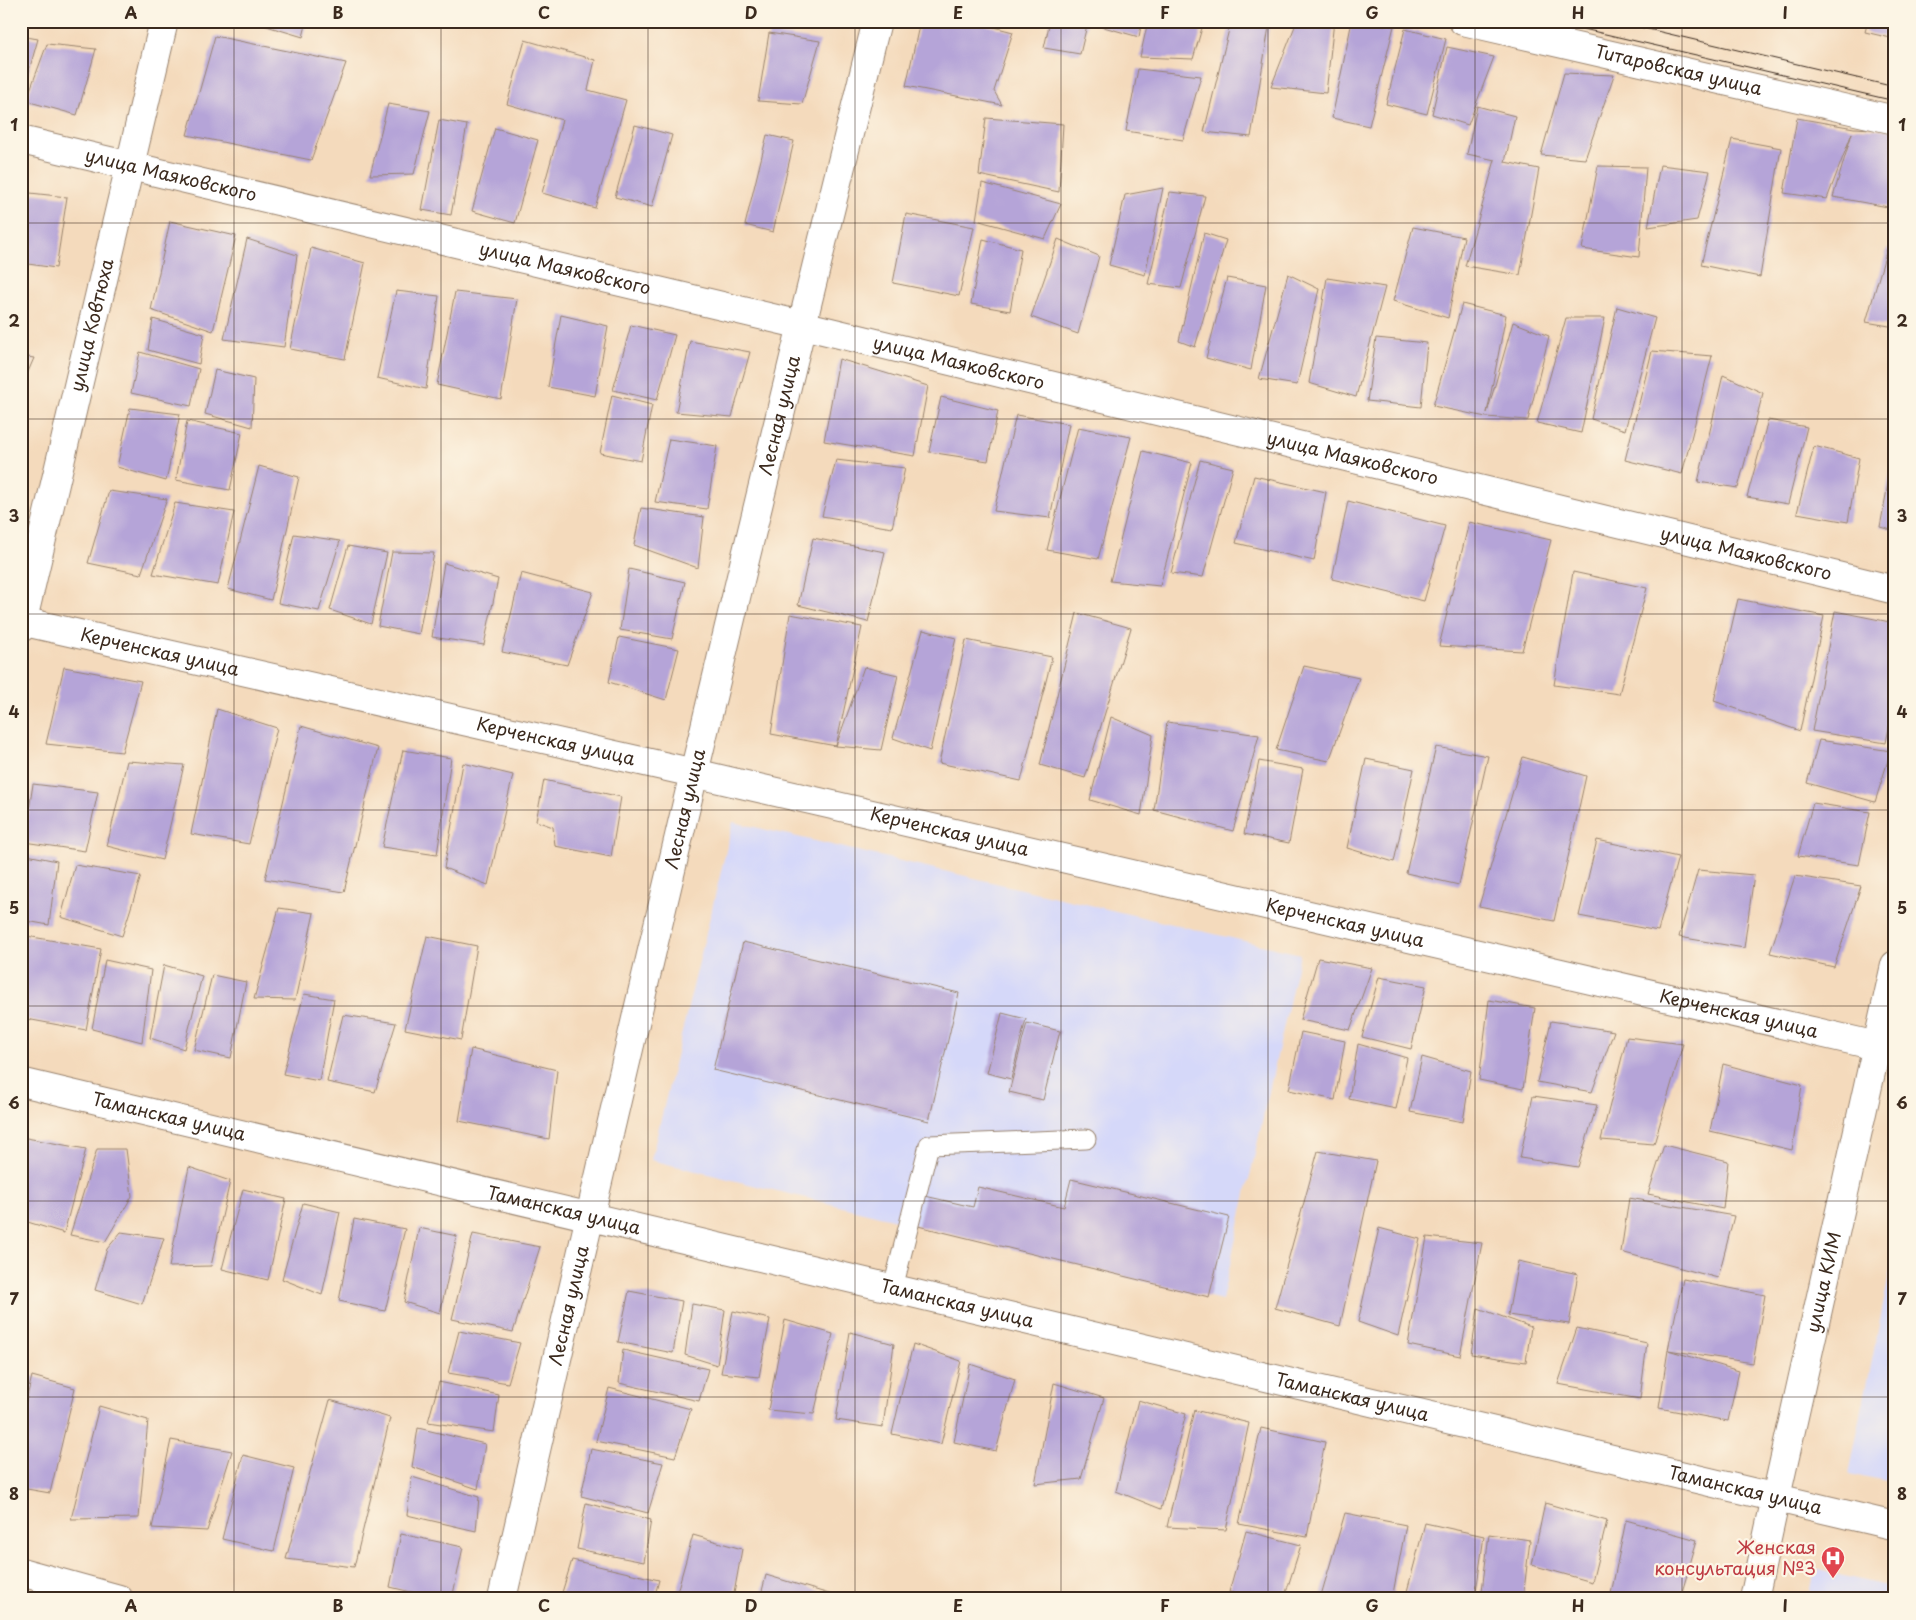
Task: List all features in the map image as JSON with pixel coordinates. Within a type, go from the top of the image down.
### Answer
[{"type":"street","name":"улица Ковтюха","points":[[22,623],[164,21]]},
{"type":"street","name":"Лесная улица","points":[[502,1599],[589,1216],[694,773],[877,21]]},
{"type":"street","name":"Титаровская улица","points":[[1463,21],[1895,120]]},
{"type":"street","name":"улица Маяковского","points":[[21,140],[802,325],[1895,590]]},
{"type":"street","name":"Керченская улица","points":[[22,623],[694,773],[1877,1046]]},
{"type":"street","name":"улица КИМ","points":[[1754,1599],[1895,965]]},
{"type":"street","name":"Таманская улица","points":[[21,1082],[1895,1526]]},
{"type":"street","points":[[21,1572],[119,1599]]},
{"type":"lane","points":[[893,1288],[929,1145],[1086,1138]]},
{"type":"shaded area","points":[[733,822],[1300,954],[1222,1300],[651,1160]]},
{"type":"shaded area","points":[[1895,1246],[1895,1484],[1849,1474]]},
{"type":"shaded area","name":"Женская консультация №3","points":[[1814,1569],[1895,1588],[1895,1599],[1808,1599]]},
{"type":"building","points":[[250,21],[307,21],[303,37]]},
{"type":"building","points":[[920,21],[971,21],[1013,32],[994,91],[1002,105],[906,86]]},
{"type":"building","points":[[1050,21],[1088,21],[1080,54],[1044,48]]},
{"type":"building","points":[[1094,21],[1142,21],[1139,37],[1093,24]]},
{"type":"building","points":[[1148,21],[1204,21],[1193,59],[1140,57]]},
{"type":"building","points":[[1231,21],[1270,21],[1251,137],[1204,132]]},
{"type":"building","points":[[1297,21],[1334,21],[1326,93],[1271,87]]},
{"type":"building","points":[[1352,21],[1394,26],[1369,126],[1332,118]]},
{"type":"building","points":[[1868,21],[1895,21],[1895,39],[1865,32]]},
{"type":"building","points":[[1405,29],[1446,39],[1427,114],[1386,104]]},
{"type":"building","points":[[769,33],[820,41],[802,104],[758,101]]},
{"type":"building","points":[[21,36],[38,39],[22,95],[21,95]]},
{"type":"building","points":[[215,36],[346,63],[311,160],[187,135]]},
{"type":"building","points":[[525,40],[595,60],[588,90],[626,100],[595,208],[542,193],[562,120],[507,104]]},
{"type":"building","points":[[47,44],[96,49],[77,115],[26,101]]},
{"type":"building","points":[[1447,47],[1494,57],[1468,125],[1432,114]]},
{"type":"building","points":[[1138,69],[1201,76],[1183,140],[1126,131]]},
{"type":"building","points":[[1564,73],[1614,75],[1585,159],[1541,155]]},
{"type":"building","points":[[388,104],[430,111],[414,174],[370,175]]},
{"type":"building","points":[[1477,106],[1515,116],[1505,162],[1539,169],[1520,275],[1465,266],[1495,160],[1467,154]]},
{"type":"building","points":[[986,118],[1063,124],[1059,192],[979,175]]},
{"type":"building","points":[[1797,118],[1854,128],[1895,130],[1895,180],[1888,207],[1833,197],[1852,133],[1827,199],[1784,193]]},
{"type":"building","points":[[439,120],[467,125],[451,215],[422,210]]},
{"type":"building","points":[[635,125],[672,135],[652,207],[615,197]]},
{"type":"building","points":[[495,128],[538,140],[515,223],[472,211]]},
{"type":"building","points":[[767,135],[794,141],[773,232],[745,225]]},
{"type":"building","points":[[1732,139],[1781,148],[1760,277],[1701,265]]},
{"type":"building","points":[[1660,165],[1710,171],[1697,220],[1648,227]]},
{"type":"building","points":[[1598,166],[1646,167],[1639,257],[1582,249]]},
{"type":"building","points":[[982,183],[1061,204],[1045,239],[976,220]]},
{"type":"building","points":[[1163,188],[1145,275],[1109,265],[1125,195]]},
{"type":"building","points":[[21,192],[67,197],[56,268],[21,263]]},
{"type":"building","points":[[1170,192],[1205,196],[1181,288],[1148,284]]},
{"type":"building","points":[[906,214],[974,227],[959,296],[893,283]]},
{"type":"building","points":[[170,221],[236,236],[213,331],[151,310]]},
{"type":"building","points":[[1413,227],[1464,237],[1448,318],[1393,301]]},
{"type":"building","points":[[1204,233],[1226,240],[1195,347],[1179,341]]},
{"type":"building","points":[[247,239],[297,255],[284,347],[224,339]]},
{"type":"building","points":[[983,239],[1021,249],[1010,311],[971,304]]},
{"type":"building","points":[[1058,239],[1099,256],[1078,334],[1031,317]]},
{"type":"building","points":[[311,248],[365,263],[345,359],[290,349]]},
{"type":"building","points":[[1887,249],[1895,250],[1895,327],[1866,322]]},
{"type":"building","points":[[1288,274],[1319,289],[1297,385],[1259,379]]},
{"type":"building","points":[[1227,278],[1266,285],[1251,370],[1206,358]]},
{"type":"building","points":[[1327,278],[1385,287],[1356,397],[1309,383]]},
{"type":"building","points":[[396,291],[439,296],[426,389],[377,378]]},
{"type":"building","points":[[455,292],[517,299],[501,399],[437,385]]},
{"type":"building","points":[[1462,304],[1506,315],[1487,413],[1513,322],[1549,336],[1528,420],[1486,417],[1433,406]]},
{"type":"building","points":[[1617,307],[1655,318],[1625,430],[1591,419]]},
{"type":"building","points":[[561,315],[608,326],[595,396],[548,387]]},
{"type":"building","points":[[1566,318],[1605,318],[1581,433],[1537,423]]},
{"type":"building","points":[[153,319],[204,334],[199,364],[148,350]]},
{"type":"building","points":[[631,325],[675,335],[657,400],[613,390]]},
{"type":"building","points":[[1376,338],[1427,343],[1421,407],[1367,401]]},
{"type":"building","points":[[690,341],[750,352],[732,417],[676,412]]},
{"type":"building","points":[[1652,351],[1712,356],[1682,474],[1625,460]]},
{"type":"building","points":[[140,352],[199,369],[191,406],[131,393]]},
{"type":"building","points":[[21,356],[34,358],[21,388]]},
{"type":"building","points":[[839,359],[928,386],[915,456],[824,441]]},
{"type":"building","points":[[1895,369],[1895,395],[1889,394]]},
{"type":"building","points":[[215,370],[254,379],[252,427],[205,414]]},
{"type":"building","points":[[1723,375],[1763,393],[1738,488],[1698,482]]},
{"type":"building","points":[[612,395],[652,405],[641,461],[600,453]]},
{"type":"building","points":[[941,397],[998,411],[988,461],[929,452]]},
{"type":"building","points":[[130,408],[180,414],[166,481],[117,467]]},
{"type":"building","points":[[1016,415],[1069,424],[1050,518],[994,511]]},
{"type":"building","points":[[1895,418],[1895,450],[1888,449]]},
{"type":"building","points":[[1768,420],[1807,427],[1788,504],[1747,497]]},
{"type":"building","points":[[187,421],[242,433],[230,490],[176,480]]},
{"type":"building","points":[[1078,427],[1131,437],[1098,559],[1047,550]]},
{"type":"building","points":[[669,439],[717,446],[707,509],[655,502]]},
{"type":"building","points":[[1814,446],[1859,458],[1848,522],[1797,513]]},
{"type":"building","points":[[1143,451],[1192,463],[1160,586],[1110,581]]},
{"type":"building","points":[[836,460],[905,468],[892,528],[822,516]]},
{"type":"building","points":[[1200,460],[1233,468],[1203,577],[1171,573]]},
{"type":"building","points":[[259,466],[299,477],[271,600],[228,589]]},
{"type":"building","points":[[1891,468],[1895,469],[1895,531],[1880,527]]},
{"type":"building","points":[[1254,476],[1326,492],[1314,561],[1236,543]]},
{"type":"building","points":[[109,491],[167,499],[141,574],[88,563]]},
{"type":"building","points":[[1348,501],[1445,526],[1424,601],[1332,579]]},
{"type":"building","points":[[175,503],[234,512],[218,585],[153,574]]},
{"type":"building","points":[[641,508],[704,517],[698,568],[634,545]]},
{"type":"building","points":[[1469,522],[1551,540],[1522,651],[1439,646]]},
{"type":"building","points":[[294,534],[340,541],[319,611],[278,603]]},
{"type":"building","points":[[813,538],[885,552],[868,622],[798,605]]},
{"type":"building","points":[[348,546],[387,553],[371,624],[330,610]]},
{"type":"building","points":[[392,552],[434,553],[419,634],[378,626]]},
{"type":"building","points":[[444,563],[498,579],[484,645],[432,637]]},
{"type":"building","points":[[629,569],[685,582],[672,639],[620,630]]},
{"type":"building","points":[[1573,572],[1647,588],[1619,694],[1554,685]]},
{"type":"building","points":[[521,573],[593,592],[567,665],[502,652]]},
{"type":"building","points":[[1738,599],[1824,616],[1800,731],[1714,701]]},
{"type":"building","points":[[1835,611],[1895,623],[1895,697],[1886,743],[1812,731]]},
{"type":"building","points":[[1077,613],[1131,628],[1085,778],[1040,765]]},
{"type":"building","points":[[790,614],[862,627],[836,746],[771,734]]},
{"type":"building","points":[[923,630],[956,638],[930,751],[893,738]]},
{"type":"building","points":[[619,637],[679,649],[666,700],[609,682]]},
{"type":"building","points":[[966,640],[1052,657],[1021,781],[939,763]]},
{"type":"building","points":[[1304,666],[1359,678],[1329,761],[1276,750]]},
{"type":"building","points":[[64,667],[141,681],[122,752],[46,744]]},
{"type":"building","points":[[864,667],[898,675],[881,750],[836,746]]},
{"type":"building","points":[[217,709],[277,728],[249,844],[191,834]]},
{"type":"building","points":[[1111,717],[1153,735],[1141,815],[1090,800]]},
{"type":"building","points":[[1167,722],[1259,735],[1233,831],[1154,810]]},
{"type":"building","points":[[301,726],[378,748],[344,892],[265,879]]},
{"type":"building","points":[[1819,740],[1891,751],[1875,802],[1807,783]]},
{"type":"building","points":[[1436,747],[1488,756],[1459,885],[1406,873]]},
{"type":"building","points":[[403,750],[451,758],[437,855],[382,847]]},
{"type":"building","points":[[1523,757],[1586,776],[1554,921],[1479,906]]},
{"type":"building","points":[[1366,759],[1414,769],[1394,862],[1347,848]]},
{"type":"building","points":[[127,761],[184,765],[162,860],[107,846]]},
{"type":"building","points":[[1259,761],[1303,769],[1289,843],[1244,834]]},
{"type":"building","points":[[463,763],[513,775],[488,885],[444,868]]},
{"type":"building","points":[[544,780],[621,797],[611,857],[555,846],[553,827],[536,821]]},
{"type":"building","points":[[33,784],[98,792],[85,851],[24,842]]},
{"type":"building","points":[[1813,803],[1870,812],[1859,865],[1798,856]]},
{"type":"building","points":[[1597,840],[1678,857],[1658,931],[1579,916]]},
{"type":"building","points":[[22,854],[57,861],[49,925],[21,920]]},
{"type":"building","points":[[75,865],[141,876],[122,936],[61,917]]},
{"type":"building","points":[[1698,870],[1754,875],[1744,948],[1679,937]]},
{"type":"building","points":[[1795,876],[1861,886],[1834,967],[1770,953]]},
{"type":"building","points":[[279,908],[314,913],[295,1000],[254,999]]},
{"type":"building","points":[[21,935],[101,949],[86,1030],[21,1018]]},
{"type":"building","points":[[427,936],[477,946],[461,1040],[405,1029]]},
{"type":"building","points":[[743,942],[959,993],[929,1121],[713,1070]]},
{"type":"building","points":[[1318,958],[1372,968],[1350,1030],[1300,1020]]},
{"type":"building","points":[[105,960],[151,970],[142,1042],[92,1029]]},
{"type":"building","points":[[164,965],[202,976],[184,1049],[150,1038]]},
{"type":"building","points":[[212,975],[246,982],[231,1058],[194,1050]]},
{"type":"building","points":[[1379,977],[1426,986],[1411,1049],[1362,1037]]},
{"type":"building","points":[[304,994],[334,999],[319,1081],[283,1074]]},
{"type":"building","points":[[1489,1000],[1535,1008],[1523,1089],[1479,1080]]},
{"type":"building","points":[[1002,1013],[1026,1019],[1011,1079],[987,1073]]},
{"type":"building","points":[[343,1015],[396,1023],[375,1092],[327,1082]]},
{"type":"building","points":[[1551,1021],[1614,1031],[1592,1092],[1537,1082]]},
{"type":"building","points":[[1027,1023],[1060,1031],[1043,1100],[1009,1092]]},
{"type":"building","points":[[1301,1032],[1345,1041],[1335,1100],[1289,1090]]},
{"type":"building","points":[[1627,1037],[1683,1044],[1654,1144],[1601,1140]]},
{"type":"building","points":[[1358,1044],[1407,1058],[1396,1109],[1349,1099]]},
{"type":"building","points":[[471,1049],[557,1070],[549,1139],[459,1121]]},
{"type":"building","points":[[1422,1057],[1471,1071],[1463,1122],[1410,1112]]},
{"type":"building","points":[[1723,1064],[1802,1085],[1792,1150],[1710,1131]]},
{"type":"building","points":[[1533,1096],[1597,1105],[1578,1167],[1520,1158]]},
{"type":"building","points":[[21,1137],[86,1149],[64,1233],[21,1220]]},
{"type":"building","points":[[1664,1145],[1728,1161],[1723,1209],[1648,1194]]},
{"type":"building","points":[[97,1149],[126,1149],[132,1196],[105,1242],[70,1235]]},
{"type":"building","points":[[1318,1151],[1376,1161],[1340,1326],[1275,1308]]},
{"type":"building","points":[[189,1167],[230,1181],[211,1266],[169,1267]]},
{"type":"building","points":[[1071,1179],[1229,1217],[1209,1297],[918,1226],[925,1196],[973,1207],[978,1187],[1064,1207]]},
{"type":"building","points":[[243,1189],[286,1199],[268,1280],[222,1269]]},
{"type":"building","points":[[1629,1198],[1734,1216],[1718,1278],[1621,1252]]},
{"type":"building","points":[[303,1203],[340,1212],[322,1295],[282,1279]]},
{"type":"building","points":[[354,1219],[405,1229],[385,1311],[339,1301]]},
{"type":"building","points":[[419,1228],[457,1236],[440,1313],[404,1302]]},
{"type":"building","points":[[1379,1228],[1420,1239],[1398,1336],[1358,1322]]},
{"type":"building","points":[[121,1232],[164,1238],[142,1304],[95,1290],[107,1249]]},
{"type":"building","points":[[473,1234],[540,1247],[513,1332],[452,1319]]},
{"type":"building","points":[[1427,1237],[1482,1243],[1460,1356],[1408,1345]]},
{"type":"building","points":[[1518,1261],[1578,1274],[1569,1324],[1508,1315]]},
{"type":"building","points":[[1683,1279],[1765,1295],[1753,1363],[1668,1350]]},
{"type":"building","points":[[629,1291],[682,1301],[673,1353],[618,1342]]},
{"type":"building","points":[[692,1304],[725,1310],[717,1365],[685,1355]]},
{"type":"building","points":[[1478,1308],[1531,1327],[1526,1362],[1471,1354]]},
{"type":"building","points":[[733,1311],[770,1319],[759,1377],[721,1373]]},
{"type":"building","points":[[785,1320],[833,1334],[814,1414],[768,1410]]},
{"type":"building","points":[[1577,1328],[1647,1343],[1640,1399],[1558,1384]]},
{"type":"building","points":[[459,1331],[520,1343],[508,1383],[448,1373]]},
{"type":"building","points":[[850,1332],[894,1344],[883,1427],[836,1420]]},
{"type":"building","points":[[913,1344],[961,1361],[941,1444],[892,1434]]},
{"type":"building","points":[[623,1350],[708,1369],[699,1401],[619,1383]]},
{"type":"building","points":[[1668,1350],[1739,1371],[1728,1421],[1659,1408]]},
{"type":"building","points":[[970,1364],[1015,1379],[996,1451],[954,1442]]},
{"type":"building","points":[[32,1376],[75,1388],[50,1493],[21,1488],[21,1422]]},
{"type":"building","points":[[439,1382],[499,1395],[494,1432],[428,1422]]},
{"type":"building","points":[[1054,1383],[1104,1398],[1081,1479],[1035,1484]]},
{"type":"building","points":[[609,1388],[691,1409],[675,1457],[596,1441]]},
{"type":"building","points":[[330,1400],[390,1418],[354,1567],[286,1559]]},
{"type":"building","points":[[1138,1400],[1186,1414],[1161,1509],[1116,1491]]},
{"type":"building","points":[[99,1406],[148,1420],[139,1518],[71,1519]]},
{"type":"building","points":[[1194,1410],[1249,1423],[1226,1530],[1167,1527]]},
{"type":"building","points":[[418,1428],[485,1444],[478,1489],[412,1467]]},
{"type":"building","points":[[1261,1428],[1325,1442],[1307,1537],[1239,1524]]},
{"type":"building","points":[[171,1440],[232,1451],[207,1531],[152,1528]]},
{"type":"building","points":[[591,1449],[663,1463],[648,1513],[581,1496]]},
{"type":"building","points":[[243,1455],[294,1468],[274,1551],[222,1539]]},
{"type":"building","points":[[412,1477],[479,1497],[476,1531],[407,1515]]},
{"type":"building","points":[[586,1503],[651,1520],[644,1562],[577,1549]]},
{"type":"building","points":[[1545,1503],[1607,1521],[1592,1582],[1532,1565]]},
{"type":"building","points":[[1345,1513],[1406,1525],[1392,1599],[1320,1599]]},
{"type":"building","points":[[1626,1520],[1697,1540],[1680,1599],[1610,1599]]},
{"type":"building","points":[[1425,1523],[1484,1536],[1475,1599],[1405,1599]]},
{"type":"building","points":[[1246,1531],[1301,1545],[1284,1599],[1257,1599],[1229,1592]]},
{"type":"building","points":[[401,1534],[463,1547],[452,1599],[441,1599],[390,1587]]},
{"type":"building","points":[[1489,1534],[1530,1540],[1523,1599],[1481,1599]]},
{"type":"building","points":[[693,1535],[742,1549],[733,1599],[675,1599]]},
{"type":"building","points":[[572,1560],[659,1580],[654,1599],[560,1599]]},
{"type":"building","points":[[766,1575],[839,1597],[839,1599],[760,1599]]},
{"type":"building","points":[[963,1596],[963,1599],[922,1599],[922,1597]]},
{"type":"tram line","points":[[1549,21],[1895,101]]},
{"type":"tram line","points":[[1614,21],[1895,87]]},
{"type":"place","name":"Женская консультация №3","points":[[1833,1579]]}]
